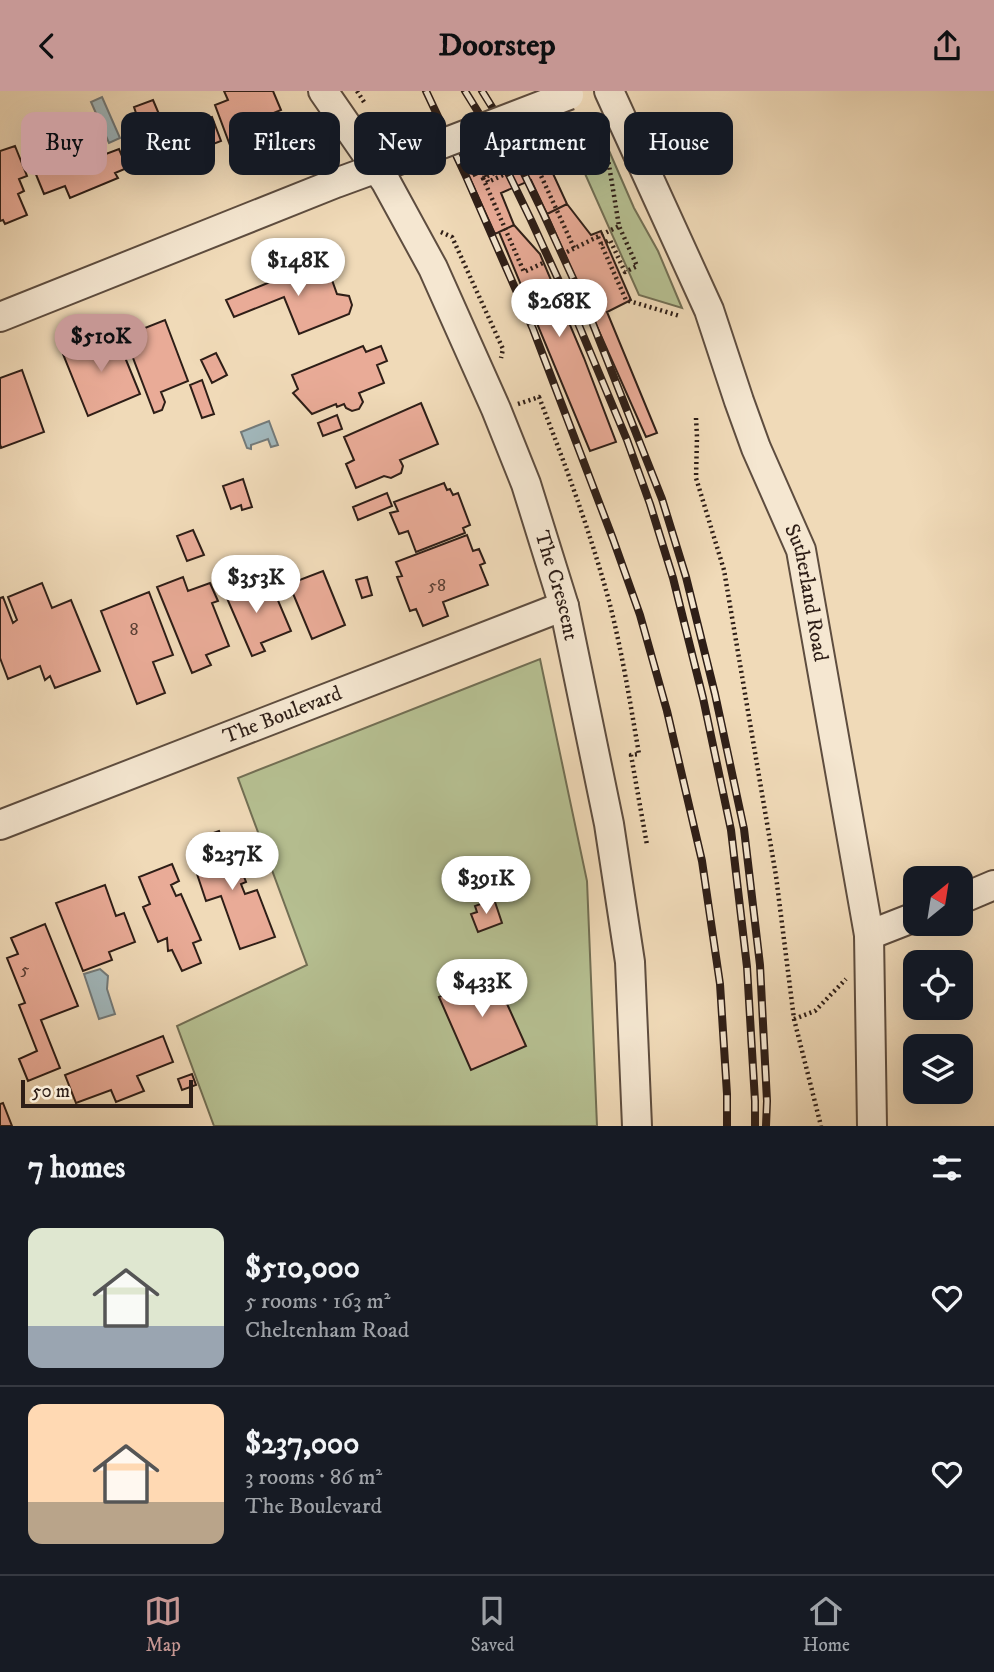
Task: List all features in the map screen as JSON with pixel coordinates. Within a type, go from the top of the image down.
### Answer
[{"type":"street","name":"The Crescent","points":[[323,91],[354,135]]},
{"type":"street","name":"Sutherland Road","points":[[609,91],[709,310],[756,448],[801,550],[869,935],[872,1126]]},
{"type":"street","points":[[446,142],[574,93]]},
{"type":"street","points":[[0,317],[359,175]]},
{"type":"street","name":"The Crescent","points":[[381,175],[433,268],[496,409],[526,484],[564,606],[609,824],[629,962],[637,1126]]},
{"type":"street","name":"The Boulevard","points":[[0,825],[564,606]]},
{"type":"street","points":[[973,893],[994,885]]},
{"type":"street","points":[[869,935],[903,922]]},
{"type":"path","points":[[601,244],[610,240],[625,272],[637,266],[618,226],[610,172]]},
{"type":"path","points":[[481,175],[524,272],[545,262]]},
{"type":"path","points":[[485,175],[488,182],[503,175]]},
{"type":"path","points":[[483,179],[491,175]]},
{"type":"path","points":[[541,175],[574,248]]},
{"type":"path","points":[[567,252],[618,226]]},
{"type":"path","points":[[598,237],[626,300],[680,316]]},
{"type":"path","points":[[696,418],[696,478],[724,570],[776,876],[794,1019],[821,1126]]},
{"type":"path","points":[[794,1019],[815,1011],[853,971]]},
{"type":"green space","points":[[610,153],[634,208],[658,251],[682,308],[639,295],[586,175],[610,175]]},
{"type":"green space","points":[[540,659],[587,881],[597,1126],[214,1126],[177,1026],[307,965],[238,778]]},
{"type":"water","points":[[102,97],[120,138],[109,143],[107,112],[95,112],[91,102]]},
{"type":"water","points":[[269,421],[278,445],[271,447],[268,439],[251,445],[251,449],[247,448],[241,432]]},
{"type":"water","points":[[100,969],[108,976],[107,989],[115,1014],[99,1019],[84,974]]},
{"type":"building","points":[[224,91],[273,91],[281,110],[229,112],[229,143],[215,105],[228,100]]},
{"type":"building","points":[[153,100],[158,112],[136,112],[134,107]]},
{"type":"building","points":[[215,125],[221,141],[215,143]]},
{"type":"building","points":[[15,146],[21,161],[21,175],[27,176],[19,179],[24,191],[18,194],[27,215],[5,224],[3,220],[0,221],[0,151]]},
{"type":"building","points":[[119,149],[121,170],[115,173],[118,178],[70,198],[65,186],[44,194],[36,175],[107,175],[107,154]]},
{"type":"building","points":[[468,175],[554,175],[567,204],[547,214],[531,180],[501,193],[514,225],[495,234]]},
{"type":"building","points":[[567,204],[591,235],[601,231],[631,300],[607,312],[657,433],[646,437],[547,214]]},
{"type":"building","points":[[514,225],[540,254],[616,442],[590,451],[499,232]]},
{"type":"building","points":[[319,262],[327,282],[332,280],[337,294],[349,296],[352,305],[349,314],[299,334],[284,297],[234,317],[226,300]]},
{"type":"building","points":[[165,320],[188,381],[161,392],[165,402],[162,410],[154,413],[122,329],[132,325],[135,332]]},
{"type":"building","points":[[115,333],[140,394],[88,416],[63,354]]},
{"type":"building","points":[[363,346],[366,352],[381,346],[387,361],[377,365],[384,383],[359,393],[363,402],[359,409],[352,411],[344,404],[337,407],[336,404],[312,414],[293,393],[298,389],[292,375]]},
{"type":"building","points":[[216,353],[227,375],[212,383],[201,360]]},
{"type":"building","points":[[22,370],[44,432],[1,448],[0,378]]},
{"type":"building","points":[[202,380],[214,414],[202,418],[190,385]]},
{"type":"building","points":[[421,403],[438,444],[400,460],[403,466],[401,473],[391,478],[384,476],[356,488],[346,464],[354,460],[344,437]]},
{"type":"building","points":[[337,415],[342,429],[323,436],[318,423]]},
{"type":"building","points":[[243,479],[252,507],[242,510],[241,505],[231,509],[223,486]]},
{"type":"building","points":[[444,483],[453,495],[458,493],[470,525],[463,528],[465,533],[416,552],[408,531],[399,534],[390,513],[398,511],[394,502]]},
{"type":"building","points":[[387,493],[392,506],[358,520],[353,507]]},
{"type":"building","points":[[193,530],[204,555],[187,561],[177,536]]},
{"type":"building","points":[[467,535],[473,551],[479,549],[485,563],[480,565],[488,585],[443,602],[448,616],[423,626],[416,609],[410,611],[397,577],[402,576],[396,562]]},
{"type":"building","points":[[323,571],[345,625],[312,639],[289,584]]},
{"type":"building","points":[[183,577],[188,591],[210,583],[218,601],[212,603],[229,646],[206,655],[211,665],[192,673],[157,587]]},
{"type":"building","points":[[367,577],[372,595],[362,598],[356,580]]},
{"type":"building","points":[[249,579],[257,599],[274,591],[291,631],[261,643],[265,651],[252,656],[223,589]]},
{"type":"building","points":[[42,583],[52,608],[71,600],[100,671],[55,688],[50,676],[45,680],[40,666],[8,679],[0,658],[0,598],[3,597],[13,623],[17,620],[8,597]]},
{"type":"building","points":[[149,592],[173,655],[153,662],[165,693],[137,704],[101,611]]},
{"type":"building","points":[[219,831],[227,854],[234,851],[246,882],[241,884],[245,894],[257,890],[275,937],[240,949],[221,896],[206,901],[197,874],[210,870],[208,865],[201,861],[193,840]]},
{"type":"building","points":[[172,864],[179,881],[171,885],[176,896],[181,894],[201,940],[193,943],[201,963],[182,971],[172,950],[168,951],[167,938],[158,942],[143,907],[150,904],[139,877]]},
{"type":"building","points":[[105,885],[116,916],[124,913],[135,942],[109,952],[112,960],[83,971],[56,903]]},
{"type":"building","points":[[494,899],[502,923],[478,932],[471,914],[477,912],[475,906]]},
{"type":"building","points":[[45,924],[78,1006],[41,1020],[60,1068],[28,1081],[19,1059],[37,1051],[19,1005],[25,1003],[7,958],[18,954],[11,938]]},
{"type":"building","points":[[490,966],[526,1046],[471,1070],[439,997],[460,988],[457,981]]},
{"type":"building","points":[[163,1036],[173,1062],[137,1076],[144,1091],[116,1102],[111,1090],[76,1103],[65,1075]]},
{"type":"building","points":[[192,1074],[196,1085],[182,1090],[178,1079]]},
{"type":"building","points":[[3,1103],[12,1126],[0,1126],[0,1104]]},
{"type":"railway","points":[[426,91],[533,329],[640,615],[667,711],[702,861],[720,984],[727,1126]]},
{"type":"railway","points":[[465,91],[480,115],[575,316],[627,440],[673,578],[703,698],[731,830],[747,967],[755,1126]]},
{"type":"railway","points":[[482,91],[587,309],[662,499],[686,577],[744,829],[760,965],[766,1126]]}]
